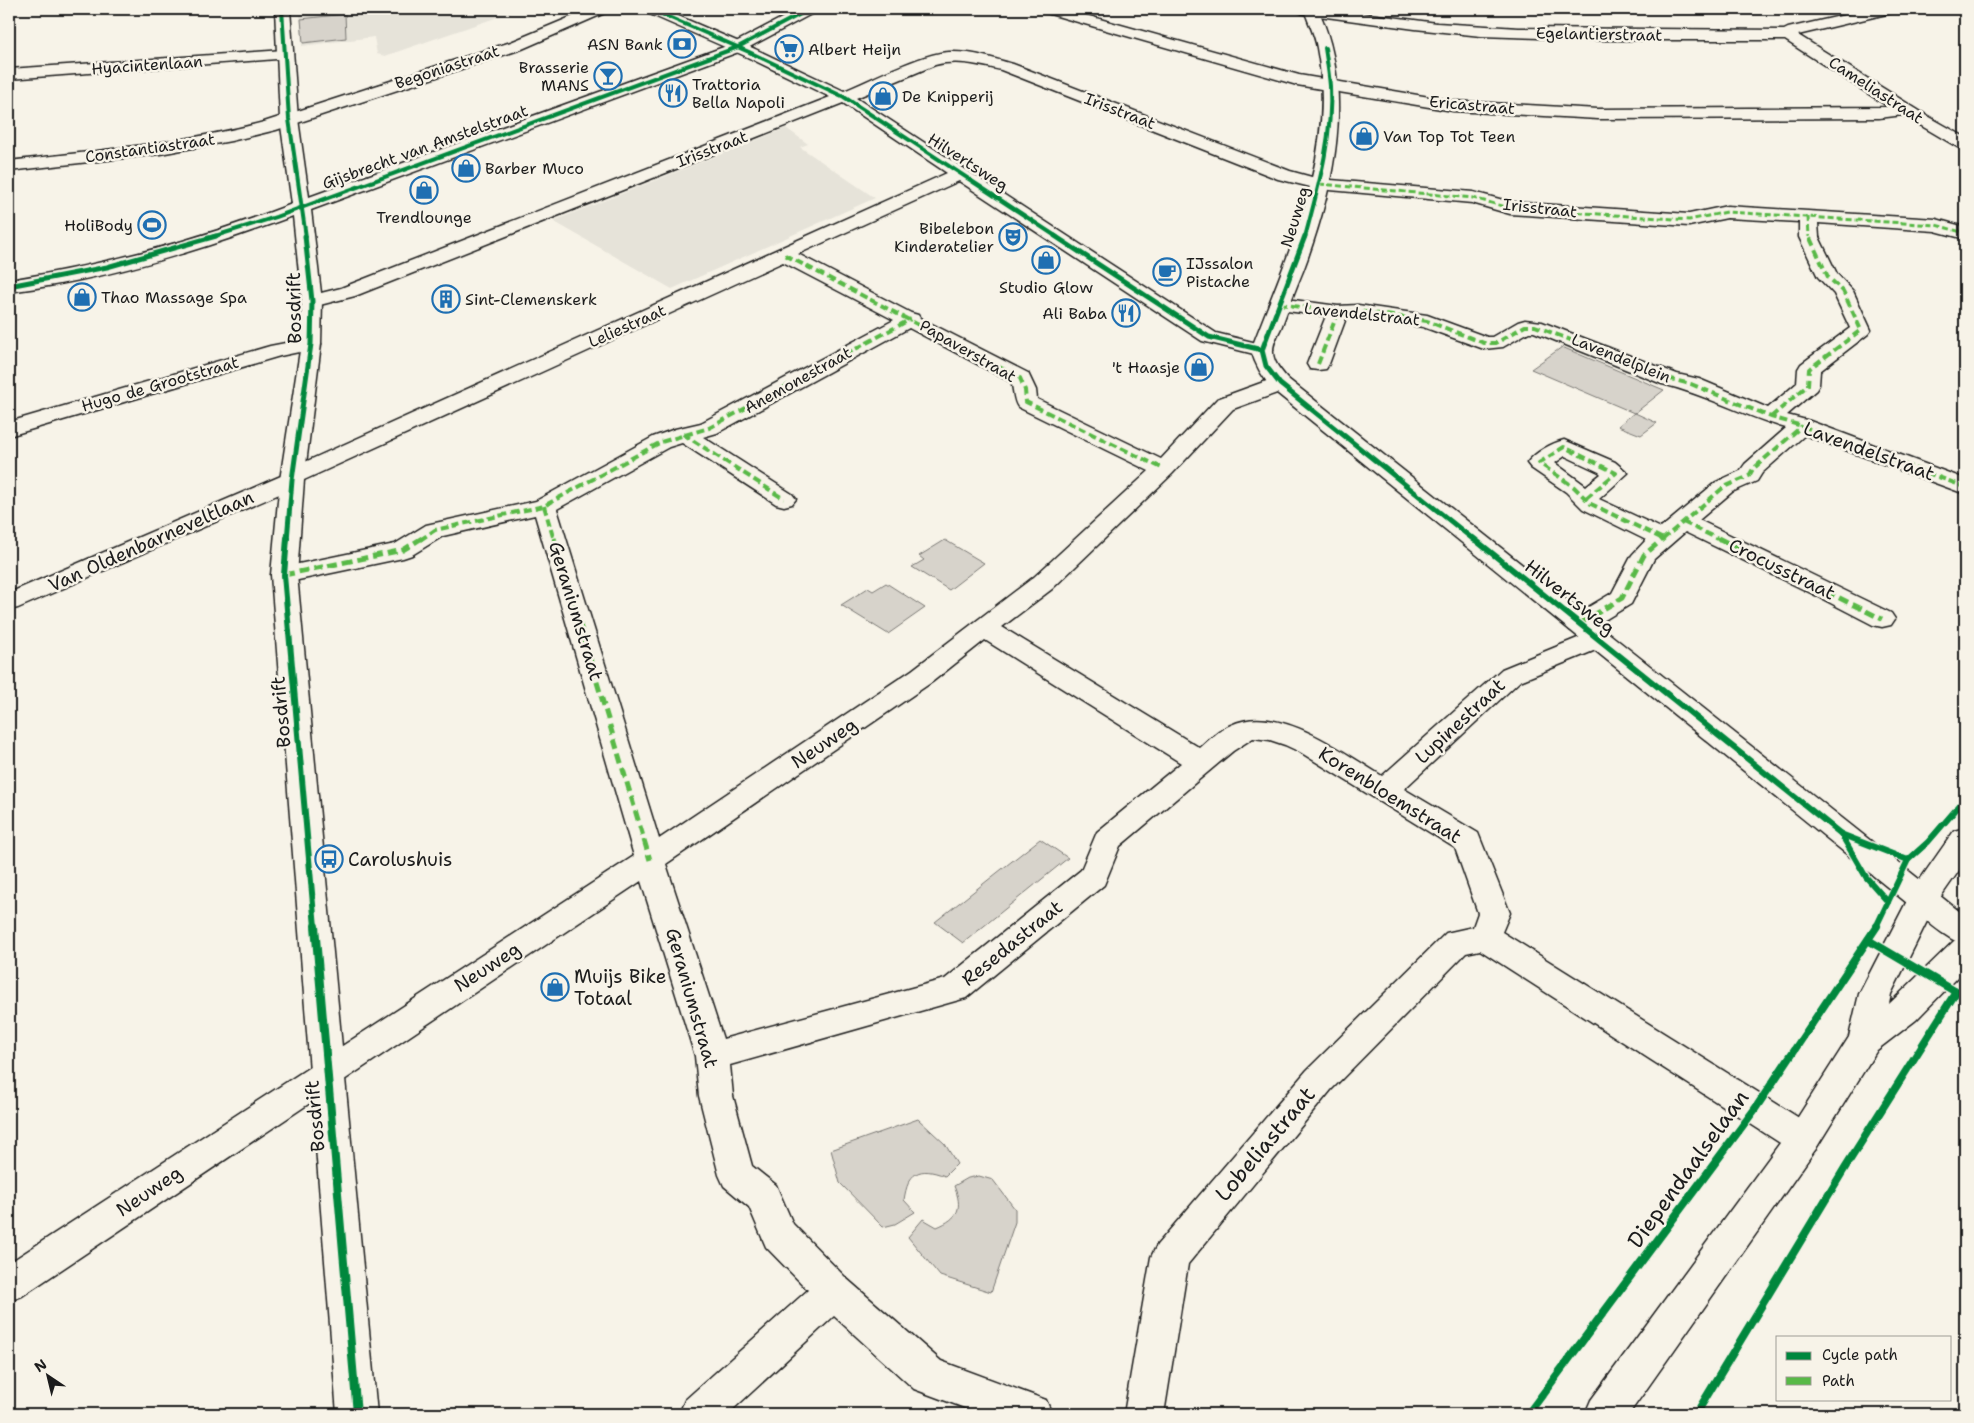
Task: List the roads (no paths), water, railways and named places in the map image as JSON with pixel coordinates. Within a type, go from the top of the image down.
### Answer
[{"type":"street","name":"Bosdrift","points":[[282,9],[289,119],[302,207],[312,301],[311,344],[293,478],[284,575],[357,1414]]},
{"type":"street","name":"Begoniastraat","points":[[289,119],[483,56],[561,27],[602,9]]},
{"type":"street","name":"Hilvertsweg","points":[[650,9],[738,47],[844,97],[1210,337],[1262,350]]},
{"type":"street","name":"Gijsbrecht van Amstelstraat","points":[[9,286],[91,271],[154,255],[280,216],[738,47],[810,9]]},
{"type":"street","name":"Ericastraat","points":[[1048,9],[1297,80],[1453,106],[1598,114],[1879,113],[1907,110]]},
{"type":"street","name":"Neuweg","points":[[1262,350],[1304,239],[1319,184],[1328,132],[1330,87],[1325,48],[1309,9]]},
{"type":"street","name":"Egelantierstraat","points":[[1309,9],[1360,18],[1479,31],[1556,34],[1788,35],[1793,30],[1890,9]]},
{"type":"street","points":[[1798,16],[1815,25]]},
{"type":"street","name":"Cameliastraat","points":[[1788,35],[1965,144]]},
{"type":"street","name":"Hyacintenlaan","points":[[9,74],[284,56]]},
{"type":"street","name":"Irisstraat","points":[[312,301],[348,292],[844,97],[930,60],[959,57],[982,60],[1007,67],[1284,175],[1319,184],[1473,198],[1510,208],[1689,220],[1727,212],[1936,225],[1965,233]]},
{"type":"street","name":"Constantiastraat","points":[[9,166],[186,145],[263,128],[289,119]]},
{"type":"street","name":"Leliestraat","points":[[293,478],[960,174]]},
{"type":"street","points":[[1772,416],[1808,385],[1809,369],[1861,330],[1843,291],[1828,277],[1810,237],[1808,218]]},
{"type":"street","name":"Papaverstraat","points":[[785,254],[1020,378],[1025,390],[1026,402],[1164,469]]},
{"type":"street","name":"Lavendelstraat","points":[[1279,304],[1338,312],[1358,311],[1427,321],[1472,338]]},
{"type":"street","points":[[1318,364],[1338,312]]},
{"type":"street","name":"Anemonestraat","points":[[284,575],[403,550],[435,530],[544,506],[661,442],[683,434],[709,428],[911,319]]},
{"type":"street","name":"Lavendelplein","points":[[1472,338],[1492,344],[1517,329],[1535,326],[1670,379],[1691,384],[1772,416]]},
{"type":"street","name":"Hugo de Grootstraat","points":[[9,429],[277,350],[311,344]]},
{"type":"street","points":[[1262,350],[1266,366],[1280,384]]},
{"type":"street","name":"Hilvertsweg","points":[[1280,384],[1965,933]]},
{"type":"street","name":"Neuweg","points":[[9,1284],[650,860],[922,676],[986,629],[1043,583],[1164,469],[1225,404],[1280,384]]},
{"type":"street","name":"Lavendelstraat","points":[[1772,416],[1965,487]]},
{"type":"street","name":"Lupinestraat","points":[[1384,791],[1510,675],[1589,632],[1622,598],[1644,555],[1724,487],[1749,476],[1752,469],[1802,426]]},
{"type":"street","points":[[683,434],[784,499]]},
{"type":"street","points":[[1586,498],[1616,473],[1608,467],[1564,447],[1534,461],[1574,487],[1591,504],[1663,539]]},
{"type":"street","name":"Van Oldenbarneveltlaan","points":[[9,602],[293,478]]},
{"type":"street","name":"Geraniumstraat","points":[[544,506],[650,860],[712,1056],[716,1096],[737,1174],[763,1196],[779,1235],[834,1291],[928,1375],[1032,1414]]},
{"type":"street","name":"Crocusstraat","points":[[1683,522],[1826,590],[1882,619]]},
{"type":"street","points":[[986,629],[1201,762]]},
{"type":"street","name":"Korenbloemstraat","points":[[1201,762],[1244,730],[1258,728],[1292,737],[1310,745],[1467,841],[1494,913],[1484,937]]},
{"type":"street","name":"Resedastraat","points":[[712,1056],[955,989],[1093,877],[1108,840],[1201,762]]},
{"type":"street","points":[[1605,1414],[1803,1139],[1865,1040],[1874,994],[1923,899],[1965,839]]},
{"type":"street","points":[[1484,937],[1803,1139]]},
{"type":"street","name":"Lobeliastraat","points":[[1144,1414],[1170,1257],[1319,1080],[1457,942],[1484,937]]},
{"type":"street","points":[[1865,1040],[1904,1012],[1965,950]]},
{"type":"street","points":[[699,1414],[834,1291]]},
{"type":"place","name":"ASN Bank","points":[[682,44]]},
{"type":"place","name":"Albert Heijn","points":[[789,49]]},
{"type":"place","name":"Brasserie MANS","points":[[608,76]]},
{"type":"place","name":"Trattoria Bella Napoli","points":[[673,93]]},
{"type":"place","name":"De Knipperij","points":[[883,96]]},
{"type":"place","name":"Van Top Tot Teen","points":[[1364,136]]},
{"type":"place","name":"Barber Muco","points":[[466,168]]},
{"type":"place","name":"Trendlounge","points":[[424,190]]},
{"type":"place","name":"HoliBody","points":[[152,225]]},
{"type":"place","name":"Bibelebon Kinderatelier","points":[[1013,237]]},
{"type":"place","name":"Studio Glow","points":[[1046,260]]},
{"type":"place","name":"IJssalon Pistache","points":[[1167,272]]},
{"type":"place","name":"Thao Massage Spa","points":[[82,297]]},
{"type":"place","name":"Sint-Clemenskerk","points":[[446,299]]},
{"type":"place","name":"Ali Baba","points":[[1126,313]]},
{"type":"place","name":"'t Haasje","points":[[1199,367]]},
{"type":"place","name":"Carolushuis","points":[[329,859]]},
{"type":"place","name":"Muijs Bike Totaal","points":[[555,987]]}]
